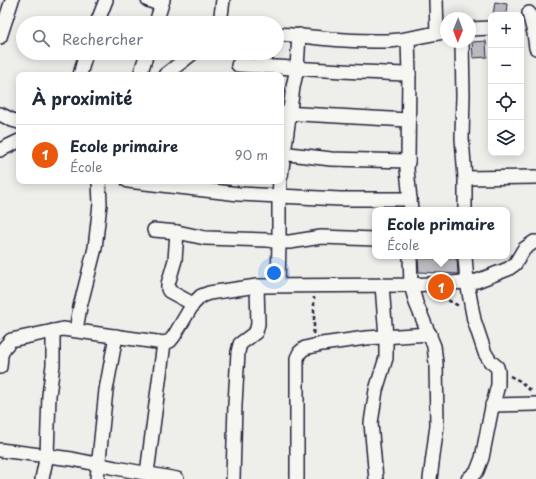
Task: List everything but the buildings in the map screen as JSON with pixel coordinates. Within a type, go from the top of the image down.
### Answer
[{"type":"street","points":[[0,37],[12,0]]},
{"type":"street","points":[[100,16],[106,0]]},
{"type":"street","points":[[148,0],[162,2],[158,16]]},
{"type":"street","points":[[221,16],[224,0]]},
{"type":"street","points":[[436,0],[440,26]]},
{"type":"street","points":[[528,12],[536,48]]},
{"type":"street","points":[[476,29],[488,28]]},
{"type":"street","points":[[284,34],[345,40],[389,41],[440,33]]},
{"type":"street","points":[[284,126],[285,113],[297,68],[299,35]]},
{"type":"street","points":[[154,184],[232,193],[340,199],[411,205],[407,169],[409,74],[408,39]]},
{"type":"street","points":[[462,48],[462,138],[465,178],[465,207]]},
{"type":"street","points":[[81,72],[84,60]]},
{"type":"street","points":[[141,72],[145,60]]},
{"type":"street","points":[[169,72],[185,60]]},
{"type":"street","points":[[238,65],[366,73],[409,74]]},
{"type":"street","points":[[285,113],[408,120]]},
{"type":"street","points":[[0,114],[16,121]]},
{"type":"street","points":[[0,150],[16,143]]},
{"type":"street","points":[[284,153],[331,158],[408,161]]},
{"type":"street","points":[[465,178],[536,177]]},
{"type":"street","points":[[76,330],[80,307],[95,248],[100,204],[99,184]]},
{"type":"street","points":[[278,285],[280,184]]},
{"type":"street","points":[[154,230],[177,232],[204,238],[268,240],[279,242],[290,242],[321,237],[372,239]]},
{"type":"street","points":[[177,232],[175,260],[168,289],[169,291],[193,304]]},
{"type":"street","points":[[0,367],[1,355],[4,348],[11,340],[63,328],[164,343],[170,341],[193,304],[201,296],[209,293],[257,286],[278,285],[411,285],[477,281],[508,269],[515,264],[524,249],[536,242]]},
{"type":"street","points":[[410,259],[411,285],[416,303],[434,346],[436,363],[437,425],[430,479]]},
{"type":"street","points":[[465,259],[467,282],[474,320],[485,353],[490,361],[498,367],[498,385],[492,405],[482,458],[477,471],[468,479]]},
{"type":"street","points":[[376,479],[371,423],[376,390],[386,358],[382,285]]},
{"type":"street","points":[[233,479],[238,352],[240,344],[256,332],[258,324],[257,286]]},
{"type":"street","points":[[42,479],[47,455],[49,395],[53,365],[53,330]]},
{"type":"street","points":[[297,479],[297,358],[300,352],[305,348],[322,344],[366,338],[430,334]]},
{"type":"street","points":[[97,479],[106,390],[116,336]]},
{"type":"street","points":[[147,473],[164,343]]},
{"type":"street","points":[[492,405],[536,404]]},
{"type":"street","points":[[0,450],[47,455],[177,479]]},
{"type":"path","points":[[305,348],[314,333],[314,285]]},
{"type":"path","points":[[439,296],[460,307],[474,320]]},
{"type":"path","points":[[498,371],[520,381],[536,396]]},
{"type":"place","name":"Ecole primaire","points":[[441,287]]}]
